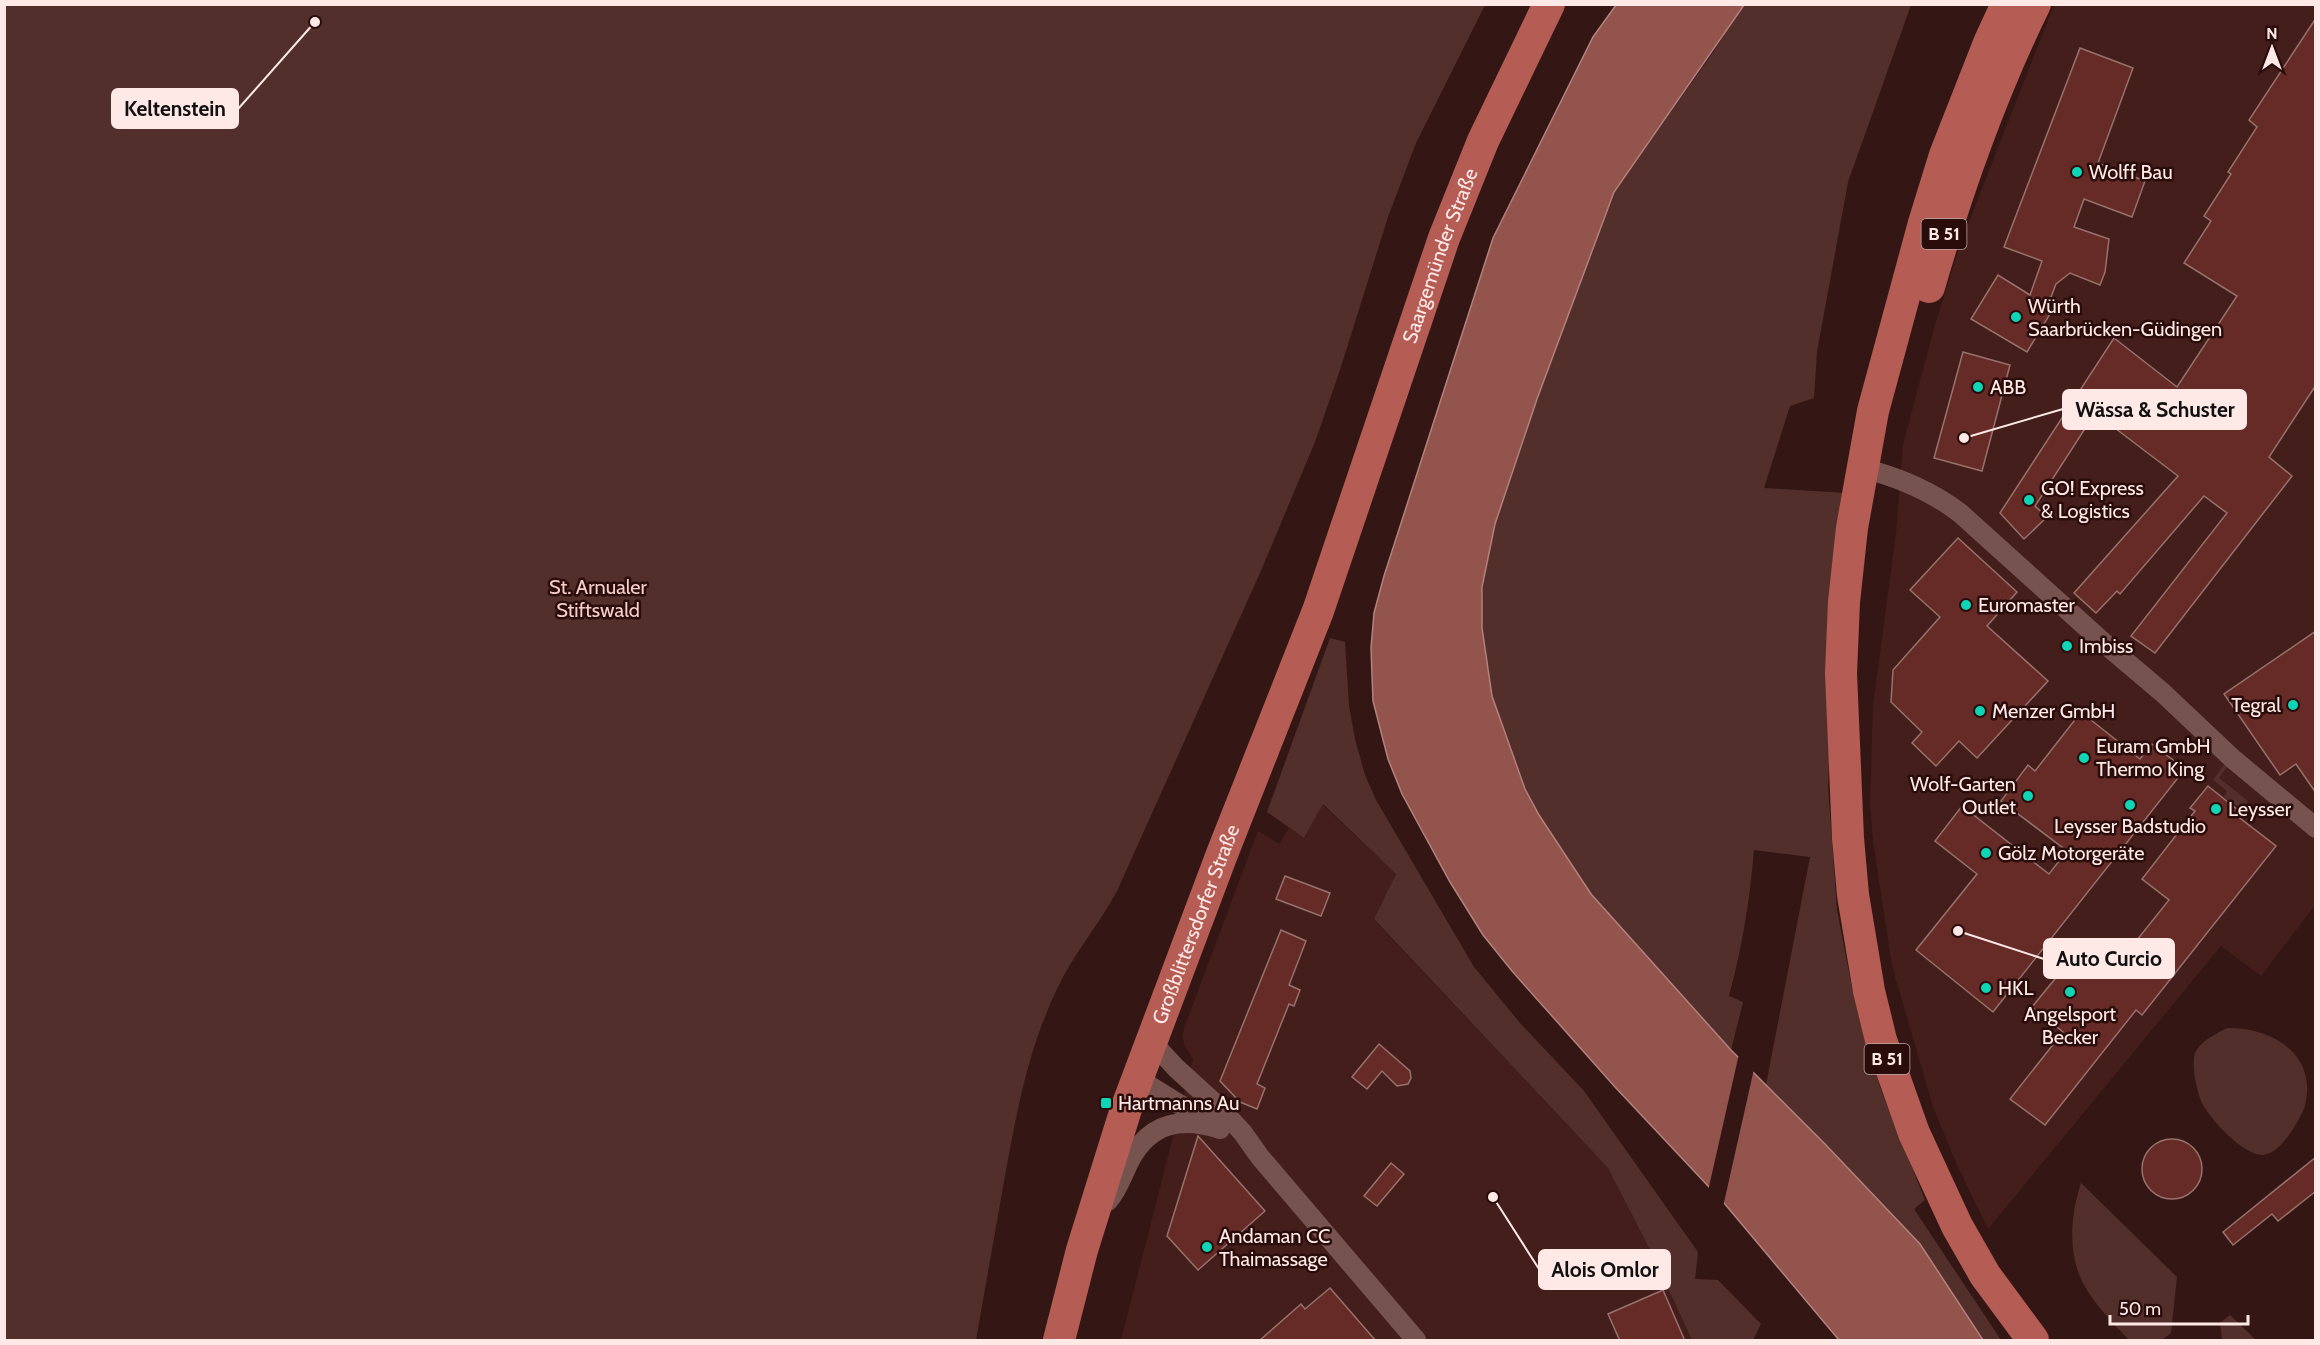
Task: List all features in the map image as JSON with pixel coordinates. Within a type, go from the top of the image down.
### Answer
[{"type":"main road","name":"Saargemünder Straße","points":[[1351,514],[1444,238],[1483,141],[1549,4]]},
{"type":"main road","name":"B 51","points":[[2007,4],[1972,85],[1941,166],[1876,400],[1869,538],[1852,704],[1845,744],[1848,838],[1853,895],[1869,991],[1881,1040],[1914,1133],[1957,1227],[1985,1275],[2032,1341]]},
{"type":"main road","name":"B 51","points":[[1871,470],[1952,208],[1974,145],[2009,58],[2035,4]]},
{"type":"main road","name":"Großblittersdorfer Straße","points":[[1059,1341],[1082,1250],[1150,1040],[1318,611],[1351,514]]},
{"type":"street","points":[[1871,470],[1938,497],[1960,513],[2163,693],[2240,765],[2316,828]]},
{"type":"street","points":[[1150,1040],[1243,1132],[1260,1158],[1416,1341]]},
{"type":"street","points":[[1137,1078],[1220,1129],[1260,1158]]},
{"type":"street","points":[[1094,1217],[1110,1199],[1140,1143],[1152,1132],[1169,1125],[1194,1123],[1220,1129]]},
{"type":"shaded area","points":[[1616,5],[1744,5],[1614,192],[1537,399],[1495,524],[1482,587],[1482,628],[1492,696],[1525,789],[1539,815],[1591,894],[1731,1050],[1920,1244],[1983,1340],[1839,1340],[1724,1203],[1615,1087],[1483,935],[1450,882],[1402,794],[1388,759],[1373,701],[1371,648],[1374,613],[1384,576],[1493,238],[1593,37]]},
{"type":"shaded area","points":[[2054,5],[2315,5],[2315,905],[2261,976],[2221,946],[1988,1229],[1957,1165],[1933,1107],[1892,966],[1873,841],[1870,804],[1873,706],[1896,533],[1903,445],[1934,328],[1961,242]]},
{"type":"shaded area","points":[[1322,804],[1396,874],[1374,920],[1608,1168],[1692,1340],[1121,1340],[1193,1059],[1182,1036],[1258,831],[1279,844],[1289,828],[1304,838]]},
{"type":"green space","name":"St. Arnualer Stiftswald","points":[[5,4],[1485,5],[1416,143],[1388,217],[1315,442],[1260,573],[1117,891],[1071,964],[1047,1013],[1030,1061],[1017,1111],[976,1340],[5,1340]]},
{"type":"green space","points":[[1743,5],[1911,5],[1848,182],[1817,352],[1814,398],[1790,406],[1764,488],[1846,493],[1837,569],[1828,787],[1837,910],[1852,988],[1866,1043],[1881,1090],[1925,1200],[1914,1209],[2001,1340],[1983,1340],[1920,1244],[1766,1085],[1810,857],[1754,850],[1745,923],[1729,996],[1743,1002],[1731,1050],[1591,894],[1539,815],[1525,788],[1492,696],[1482,628],[1481,605],[1485,567],[1495,525],[1537,399],[1614,192],[1714,51]]},
{"type":"green space","points":[[1330,638],[1345,642],[1349,706],[1365,775],[1376,800],[1474,967],[1520,1023],[1584,1091],[1698,1252],[1695,1279],[1718,1280],[1761,1324],[1753,1340],[1692,1340],[1608,1168],[1374,919],[1396,874],[1323,804],[1304,838],[1267,812]]},
{"type":"green space","points":[[2226,762],[2229,764],[2219,778],[2248,801],[2242,809],[2224,797],[2227,791],[2213,780]]},
{"type":"green space","points":[[2227,1028],[2244,1029],[2275,1039],[2299,1059],[2305,1073],[2307,1090],[2304,1109],[2288,1137],[2270,1153],[2255,1154],[2237,1143],[2212,1118],[2200,1098],[2194,1071],[2195,1053],[2204,1041]]},
{"type":"green space","points":[[2081,1183],[2177,1277],[2171,1333],[2162,1340],[2129,1340],[2087,1291],[2078,1271],[2072,1233]]},
{"type":"green space","points":[[2230,1315],[2256,1340],[2222,1340],[2220,1323]]},
{"type":"pier","points":[[1739,1054],[1754,1069],[1723,1207],[1708,1191]]},
{"type":"building","points":[[2316,18],[2316,385],[2269,457],[2292,476],[2155,653],[2131,636],[2227,513],[2204,496],[2120,594],[2117,591],[2096,613],[2074,593],[2178,476],[2095,413],[2035,506],[2047,517],[2024,539],[2000,513],[2114,338],[2177,387],[2237,296],[2184,263],[2211,221],[2204,216],[2231,174],[2228,172],[2257,127],[2249,120]]},
{"type":"building","name":"Wolff Bau","points":[[2080,48],[2133,68],[2098,163],[2145,181],[2132,217],[2084,199],[2074,227],[2109,239],[2105,272],[2100,285],[2070,273],[2056,284],[2048,305],[2053,309],[2027,352],[1971,319],[1998,275],[2030,295],[2042,261],[2004,247]]},
{"type":"building","points":[[1963,352],[2010,365],[1982,471],[1934,458]]},
{"type":"building","points":[[1958,538],[2017,592],[1987,626],[2048,681],[1977,758],[1959,741],[1936,766],[1912,743],[1922,732],[1891,702],[1893,670],[1940,617],[1910,590]]},
{"type":"building","points":[[2316,631],[2316,793],[2296,764],[2280,775],[2224,694]]},
{"type":"building","points":[[2081,712],[2140,759],[2152,744],[2185,769],[1993,1012],[1916,950],[1977,874],[1935,841],[1962,806],[2049,874],[2067,851],[2001,801],[2028,765],[2035,771]]},
{"type":"building","points":[[2208,786],[2239,811],[2236,815],[2276,846],[2142,1015],[2136,1010],[2045,1125],[2010,1099],[2063,1032],[2032,1007],[2086,941],[2117,965],[2169,900],[2142,879],[2195,811],[2190,808]]},
{"type":"building","points":[[1285,876],[1330,893],[1321,916],[1276,899]]},
{"type":"building","points":[[1281,930],[1306,941],[1289,985],[1300,990],[1294,1006],[1289,1004],[1257,1084],[1265,1088],[1257,1109],[1240,1102],[1220,1081]]},
{"type":"building","points":[[1379,1044],[1410,1071],[1411,1078],[1408,1084],[1397,1086],[1382,1071],[1367,1089],[1352,1077]]},
{"type":"building","points":[[1198,1136],[1265,1211],[1198,1270],[1167,1236]]},
{"type":"building","points":[[2172,1139],[2189,1144],[2197,1152],[2202,1169],[2197,1186],[2189,1194],[2172,1199],[2155,1194],[2147,1186],[2142,1169],[2147,1152],[2155,1144]]},
{"type":"building","points":[[2316,1157],[2316,1191],[2278,1221],[2272,1214],[2233,1245],[2223,1232]]},
{"type":"building","points":[[1391,1163],[1404,1174],[1377,1206],[1364,1196]]},
{"type":"building","points":[[1330,1288],[1376,1341],[1259,1341],[1301,1304],[1305,1309]]},
{"type":"building","points":[[1663,1290],[1685,1341],[1620,1341],[1608,1314]]},
{"type":"place","name":"Keltenstein","points":[[315,22]]},
{"type":"place","name":"Wolff Bau","points":[[2077,172]]},
{"type":"place","name":"Würth Saarbrücken-Güdingen","points":[[2016,317]]},
{"type":"place","name":"ABB","points":[[1978,387]]},
{"type":"place","name":"Wässa & Schuster","points":[[1964,438]]},
{"type":"place","name":"GO! Express & Logistics","points":[[2029,500]]},
{"type":"place","name":"Euromaster","points":[[1966,605]]},
{"type":"place","name":"Imbiss","points":[[2067,646]]},
{"type":"place","name":"Tegral","points":[[2293,705]]},
{"type":"place","name":"Menzer GmbH","points":[[1980,711]]},
{"type":"place","name":"Euram GmbH Thermo King","points":[[2084,758]]},
{"type":"place","name":"Wolf-Garten Outlet","points":[[2028,796]]},
{"type":"place","name":"Leysser Badstudio","points":[[2130,805]]},
{"type":"place","name":"Leysser","points":[[2216,809]]},
{"type":"place","name":"Gölz Motorgeräte","points":[[1986,853]]},
{"type":"place","name":"Auto Curcio","points":[[1958,931]]},
{"type":"place","name":"HKL","points":[[1986,988]]},
{"type":"place","name":"Angelsport Becker","points":[[2070,992]]},
{"type":"place","name":"Hartmanns Au","points":[[1106,1103]]},
{"type":"place","name":"Alois Omlor","points":[[1493,1197]]},
{"type":"place","name":"Andaman CC Thaimassage","points":[[1207,1247]]}]
